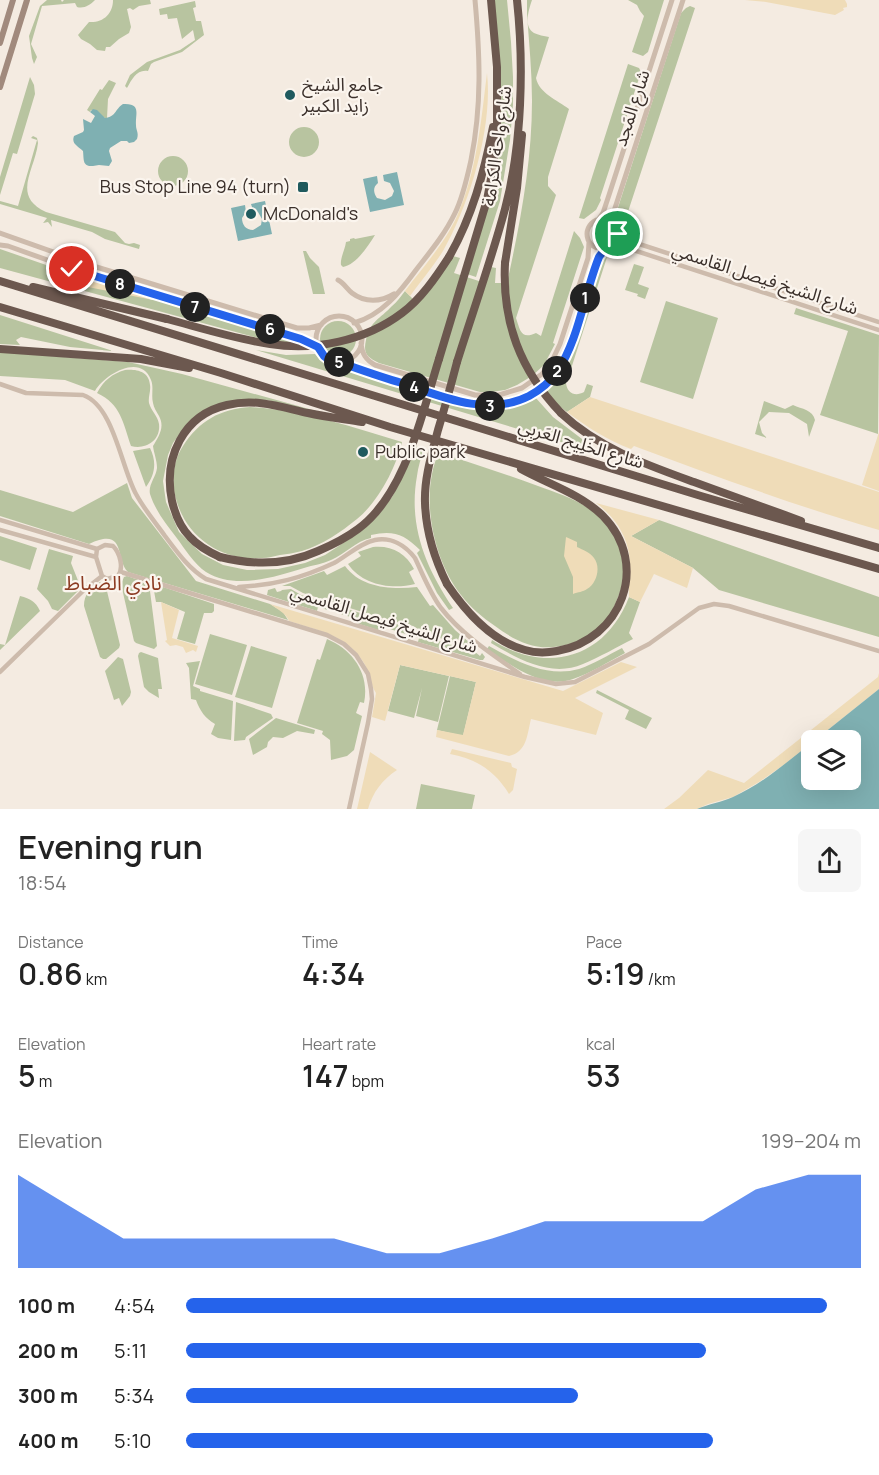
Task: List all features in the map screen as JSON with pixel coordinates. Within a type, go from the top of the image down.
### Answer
[{"type":"highway","name":"شارع واحة الكرامة","points":[[390,427],[253,402],[225,406],[208,412],[194,422],[182,436],[170,466],[169,488],[180,525],[188,536],[207,551],[220,557],[247,563],[267,563],[300,558],[342,540],[360,528],[375,513],[396,483],[410,452],[439,359],[486,200],[493,168],[497,134],[497,68],[491,0]]},
{"type":"highway","name":"شارع واحة الكرامة","points":[[509,462],[590,505],[613,528],[623,550],[626,564],[626,586],[621,603],[604,627],[586,641],[567,649],[535,652],[517,647],[492,633],[470,613],[447,584],[437,564],[427,528],[425,501],[432,451],[505,208],[515,155],[522,83],[518,3]]},
{"type":"highway","points":[[522,83],[520,165],[505,263],[504,284],[506,304],[516,344],[535,381],[547,398],[576,427],[611,448],[656,468],[785,514],[830,534]]},
{"type":"highway","points":[[16,286],[46,289],[270,344],[308,346],[338,342],[358,336],[379,327],[403,312],[436,277],[449,257],[466,223],[478,190],[496,114]]},
{"type":"highway","name":"شارع الخَلِيج العَربِي","points":[[0,281],[701,496],[879,548]]},
{"type":"highway","name":"شارع الخَلِيج العَربِي","points":[[0,307],[221,373],[390,427],[879,569]]},
{"type":"highway","points":[[0,349],[141,360],[221,373]]},
{"type":"main road","points":[[0,42],[12,0]]},
{"type":"main road","points":[[0,87],[27,0]]},
{"type":"street","points":[[354,322],[374,315],[388,303],[439,240],[456,211],[468,176],[476,135],[480,66],[475,0]]},
{"type":"street","name":"شارع المَجد","points":[[597,220],[603,213],[672,0]]},
{"type":"street","name":"شارع المَجد","points":[[615,229],[613,215],[683,0]]},
{"type":"street","points":[[0,233],[90,265],[297,328],[321,325],[337,317],[349,319],[361,332],[364,355],[375,365],[467,393],[491,396],[507,394],[522,388],[547,369],[556,352],[588,258],[588,230],[597,220],[607,220],[615,229],[615,241],[607,247],[598,261],[561,366],[545,385],[515,402],[495,406],[476,405],[418,389],[328,359],[318,347],[316,336],[321,325]]},
{"type":"street","name":"شارع الشيخ فيصل القاسمي","points":[[615,229],[630,241],[879,322]]},
{"type":"street","points":[[589,242],[598,248],[607,247]]},
{"type":"street","points":[[0,245],[301,339],[318,347]]},
{"type":"street","name":"شارع الشيخ فيصل القاسمي","points":[[607,247],[624,247],[879,330]]},
{"type":"street","points":[[338,280],[356,296],[374,300],[392,295],[408,281]]},
{"type":"street","points":[[339,362],[353,357],[361,343]]},
{"type":"street","name":"شارع الشيخ فيصل القاسمي","points":[[0,384],[26,393],[80,394],[94,400],[106,417],[132,485],[146,511],[194,571],[206,579],[482,664],[542,682],[556,684],[575,682],[649,644],[699,608],[714,604],[729,606],[879,651]]},
{"type":"street","points":[[0,520],[97,549],[105,545],[112,546],[116,549],[121,572],[115,578],[106,579],[102,576],[96,557],[97,549]]},
{"type":"street","points":[[0,530],[96,557]]},
{"type":"street","name":"شارع الشيخ فيصل القاسمي","points":[[235,587],[287,581],[344,558],[368,542],[383,540],[398,543],[415,558],[441,608],[456,624],[488,652],[525,677]]},
{"type":"street","points":[[121,572],[327,635],[344,644],[356,655],[368,674],[372,699],[349,809]]},
{"type":"street","points":[[0,672],[83,591],[102,576]]},
{"type":"street","points":[[265,597],[268,585]]},
{"type":"street","points":[[482,664],[488,659],[488,652]]},
{"type":"green space","points":[[47,0],[61,0],[62,2],[64,0],[95,0],[82,7],[77,7],[75,3],[42,6],[31,44],[37,57],[34,64],[29,36],[40,6]]},
{"type":"green space","points":[[113,0],[150,0],[151,4],[139,6],[133,10],[127,9],[131,27],[129,33],[110,47],[106,47],[105,51],[97,50],[78,35],[89,22],[99,21],[106,17],[113,5]]},
{"type":"green space","points":[[494,0],[507,0],[513,105],[500,201],[476,277],[467,274],[488,199],[500,105],[501,77]]},
{"type":"green space","points":[[527,0],[532,0],[528,18],[529,27],[536,34],[549,37],[536,78],[541,88],[549,96],[569,109],[548,177],[548,186],[556,195],[516,318],[522,333],[531,335],[536,333],[541,336],[574,231],[584,247],[553,343],[555,344],[544,365],[517,385],[505,390],[480,392],[379,363],[367,354],[365,345],[373,324],[396,303],[405,291],[417,303],[453,256],[460,258],[454,273],[485,283],[491,267],[496,268],[495,283],[507,283],[521,216],[530,147],[532,90],[527,14]]},
{"type":"green space","points":[[628,0],[664,0],[648,52],[643,56],[632,52],[644,16],[637,5]]},
{"type":"green space","points":[[195,1],[196,7],[193,8],[196,21],[201,21],[204,35],[182,52],[154,62],[148,71],[135,75],[127,88],[125,86],[130,75],[147,62],[180,50],[195,40],[193,30],[182,39],[177,18],[168,19],[167,14],[160,15],[159,9]]},
{"type":"green space","points":[[690,6],[695,8],[620,236],[615,234],[612,226],[681,13]]},
{"type":"green space","points":[[628,64],[639,68],[641,72],[601,200],[596,210],[584,219],[579,218]]},
{"type":"green space","points":[[30,77],[35,94],[17,154],[13,153],[0,195],[0,177]]},
{"type":"green space","points":[[109,80],[116,83],[108,99],[107,118],[105,118],[87,110],[100,89],[102,90]]},
{"type":"green space","points":[[304,127],[315,131],[319,142],[315,153],[304,157],[293,153],[289,142],[293,131]]},
{"type":"green space","points":[[33,136],[37,138],[38,143],[27,190],[35,206],[46,212],[115,232],[125,243],[140,245],[139,249],[51,220],[52,227],[48,222],[43,223],[47,218],[0,204],[0,201],[18,206],[37,140],[31,138]]},
{"type":"green space","points":[[173,156],[184,160],[188,171],[184,182],[173,186],[162,182],[158,171],[162,160]]},
{"type":"green space","points":[[375,235],[357,258],[348,265],[343,267],[341,265],[346,242],[354,238]]},
{"type":"green space","points":[[613,247],[614,252],[609,251],[566,383],[570,392],[575,394],[584,392],[587,384],[593,386],[590,397],[567,412],[544,390],[564,365],[600,259],[609,248]]},
{"type":"green space","points":[[0,249],[75,275],[74,279],[69,278],[153,300],[158,299],[301,343],[265,340],[0,268]]},
{"type":"green space","points":[[303,251],[306,251],[319,267],[325,294],[313,294]]},
{"type":"green space","points":[[634,264],[644,267],[638,284],[649,288],[645,299],[625,290]]},
{"type":"green space","points":[[666,301],[718,318],[693,399],[640,382]]},
{"type":"green space","points":[[796,308],[879,335],[878,434],[820,415],[848,331],[794,314]]},
{"type":"green space","points":[[0,315],[113,351],[70,347],[21,337],[16,340],[20,345],[0,344]]},
{"type":"green space","points":[[338,321],[351,326],[356,339],[351,352],[338,357],[325,352],[320,339],[325,326]]},
{"type":"green space","points":[[256,350],[286,355],[315,354],[320,360],[330,365],[341,366],[464,405],[486,409],[504,408],[535,397],[553,417],[582,439],[588,450]]},
{"type":"green space","points":[[0,352],[128,362],[182,374],[338,417],[267,400],[197,415],[186,425],[173,443],[168,455],[163,481],[166,502],[179,532],[202,554],[223,565],[247,570],[278,569],[305,563],[325,555],[360,532],[380,513],[400,482],[415,446],[424,449],[418,469],[415,494],[417,529],[427,562],[453,608],[449,610],[437,593],[417,553],[420,550],[409,540],[392,533],[371,535],[371,538],[328,561],[268,578],[229,580],[206,572],[194,561],[165,522],[150,494],[150,487],[157,468],[153,446],[159,435],[161,420],[153,403],[152,383],[146,372],[132,367],[123,369],[107,378],[95,391],[65,380],[0,376]]},
{"type":"green space","points":[[125,370],[145,374],[149,380],[149,403],[159,424],[155,439],[142,447],[131,446],[120,415],[105,397],[97,393],[109,378]]},
{"type":"green space","points":[[764,401],[785,409],[793,405],[810,412],[815,420],[809,437],[807,424],[789,413],[769,412],[759,422],[762,433],[767,438],[755,434]]},
{"type":"green space","points":[[250,407],[308,415],[402,442],[391,473],[379,494],[365,512],[338,533],[317,545],[297,552],[264,558],[233,556],[208,544],[188,525],[176,499],[174,472],[183,446],[203,423],[229,410]]},
{"type":"green space","points":[[150,448],[154,458],[154,468],[146,487],[133,451]]},
{"type":"green space","points":[[438,452],[570,498],[588,508],[603,522],[623,549],[624,574],[622,587],[612,611],[592,634],[563,646],[537,646],[508,635],[468,604],[445,569],[434,538],[430,489],[432,471]]},
{"type":"green space","points":[[127,483],[132,498],[196,581],[270,604],[283,612],[288,620],[128,572],[124,567],[118,547],[109,539],[89,544],[0,516],[0,490],[73,512]]},
{"type":"green space","points":[[659,520],[879,597],[879,637],[719,590],[693,568],[631,536]]},
{"type":"green space","points":[[0,536],[37,548],[30,570],[0,560]]},
{"type":"green space","points":[[373,547],[386,547],[402,554],[414,569],[409,572],[415,584],[387,586],[369,581],[354,571],[348,564],[361,556],[358,552]]},
{"type":"green space","points":[[49,549],[73,556],[71,563],[81,588],[58,611],[52,609],[37,589]]},
{"type":"green space","points":[[345,566],[359,579],[378,586],[417,587],[430,606],[433,605],[455,630],[478,650],[427,634],[413,626],[303,593],[290,586],[282,586],[324,571],[327,575]]},
{"type":"green space","points":[[127,576],[143,582],[150,591],[157,646],[154,649],[134,641],[121,584]]},
{"type":"green space","points":[[100,582],[106,587],[120,645],[106,659],[100,657],[84,606],[88,592]]},
{"type":"green space","points":[[160,586],[214,604],[212,613],[204,613],[195,644],[177,639],[185,612],[156,602],[154,591]]},
{"type":"green space","points":[[275,588],[277,592],[291,589],[301,595],[410,628],[432,639],[475,652],[480,656],[482,653],[485,657],[480,660],[418,642],[419,638],[380,626],[378,630],[356,623],[357,619],[318,607],[317,611],[267,595],[268,590]]},
{"type":"green space","points":[[20,596],[32,601],[40,611],[0,650],[0,644],[5,645]]},
{"type":"green space","points":[[629,597],[640,602],[629,633],[633,639],[571,668],[547,668],[535,665],[491,643],[492,640],[513,651],[533,657],[553,658],[572,654],[590,647],[606,634],[619,618]]},
{"type":"green space","points":[[210,634],[247,645],[232,695],[195,684]]},
{"type":"green space","points":[[327,639],[345,650],[358,664],[365,692],[364,703],[360,702],[356,713],[362,716],[354,750],[347,756],[331,760],[330,740],[322,734],[323,731],[297,723],[317,659],[320,660]]},
{"type":"green space","points":[[251,646],[287,657],[272,708],[235,697]]},
{"type":"green space","points":[[489,646],[521,662],[544,670],[555,671],[579,669],[622,648],[625,653],[580,677],[562,682],[539,679],[527,674],[487,649]]},
{"type":"green space","points":[[141,652],[158,658],[162,689],[158,689],[159,698],[144,687],[138,656]]},
{"type":"green space","points":[[118,657],[123,659],[131,692],[122,706],[119,698],[114,700],[105,671]]},
{"type":"green space","points":[[200,661],[193,686],[200,691],[233,701],[231,740],[218,738],[211,734],[215,724],[203,714],[196,700],[191,699],[189,668],[186,663]]},
{"type":"green space","points":[[400,665],[449,676],[438,722],[416,716],[422,688],[414,718],[388,711]]},
{"type":"green space","points":[[450,676],[476,682],[463,736],[437,730]]},
{"type":"green space","points":[[597,690],[652,718],[646,729],[625,719],[629,710],[596,693]]},
{"type":"green space","points":[[236,702],[271,714],[273,718],[245,740],[234,741]]},
{"type":"green space","points":[[276,718],[315,730],[314,734],[297,731],[283,738],[273,737],[267,747],[253,755],[249,739]]},
{"type":"green space","points":[[421,784],[475,795],[472,809],[416,809]]},
{"type":"sand","points":[[745,0],[845,0],[847,7],[835,15]]},
{"type":"sand","points":[[487,73],[488,94],[483,141],[470,188],[443,251],[410,296],[405,291],[446,236],[464,199],[477,146]]},
{"type":"sand","points":[[75,275],[158,299],[153,300],[73,284],[68,277],[74,279]]},
{"type":"sand","points":[[590,397],[879,492],[879,530],[786,501],[634,446],[631,449],[622,445],[598,433],[567,412]]},
{"type":"sand","points":[[879,432],[879,491],[862,485]]},
{"type":"sand","points":[[596,503],[659,520],[631,536],[693,568],[687,588],[654,574],[640,602],[629,597],[630,561],[626,542],[616,523]]},
{"type":"sand","points":[[566,537],[577,542],[577,547],[590,554],[597,566],[595,579],[590,586],[584,591],[573,594],[573,577],[564,556]]},
{"type":"sand","points":[[161,602],[179,610],[172,638],[198,646],[196,652],[193,650],[186,653],[183,647],[170,646],[165,641],[167,640]]},
{"type":"sand","points":[[270,604],[563,691],[621,662],[637,667],[575,698],[603,713],[596,735],[531,719],[523,747],[509,756],[436,737],[437,730],[463,735],[476,682],[400,665],[385,721],[372,717],[376,693],[366,667],[357,654],[341,640],[331,635],[289,621],[284,613]]},
{"type":"sand","points":[[879,673],[879,689],[828,730],[811,730],[878,677]]},
{"type":"sand","points":[[801,738],[801,751],[759,782],[733,797],[697,809],[664,809],[708,770],[744,783]]},
{"type":"sand","points":[[452,749],[511,763],[512,767],[517,769],[513,790],[509,794],[498,779],[484,767],[469,759],[450,754]]},
{"type":"sand","points":[[370,752],[397,770],[379,787],[368,809],[357,809]]},
{"type":"water","points":[[123,104],[135,107],[137,139],[129,143],[121,141],[110,148],[112,161],[109,166],[87,165],[84,162],[83,151],[73,141],[74,136],[84,130],[83,119],[91,123],[95,116],[90,112],[93,109],[105,118],[109,117]]},
{"type":"water","points":[[397,172],[404,205],[370,212],[363,179],[377,176],[375,194],[377,198],[385,200],[392,196],[394,191],[390,183],[384,181],[383,175]]},
{"type":"water","points":[[265,201],[272,234],[238,241],[231,208],[245,205],[243,223],[246,228],[253,230],[261,225],[262,219],[258,212],[253,210],[251,204]]},
{"type":"water","points":[[879,689],[879,809],[697,809],[744,792],[801,751],[801,790],[861,790],[861,730],[828,730]]},
{"type":"place","name":"جامع الشيخ زايد الكبير","points":[[290,95]]},
{"type":"place","name":"Bus Stop Line 94 (turn)","points":[[303,187]]},
{"type":"place","name":"McDonald's","points":[[251,214]]},
{"type":"place","name":"Public park","points":[[363,452]]},
{"type":"district","name":"نادي الضباط","points":[[113,583]]},
{"type":"route","points":[[72,269],[301,339],[318,347],[328,359],[365,372],[466,403],[495,406],[515,402],[533,394],[556,374],[569,348],[599,257],[615,241],[616,232],[618,234]]}]
